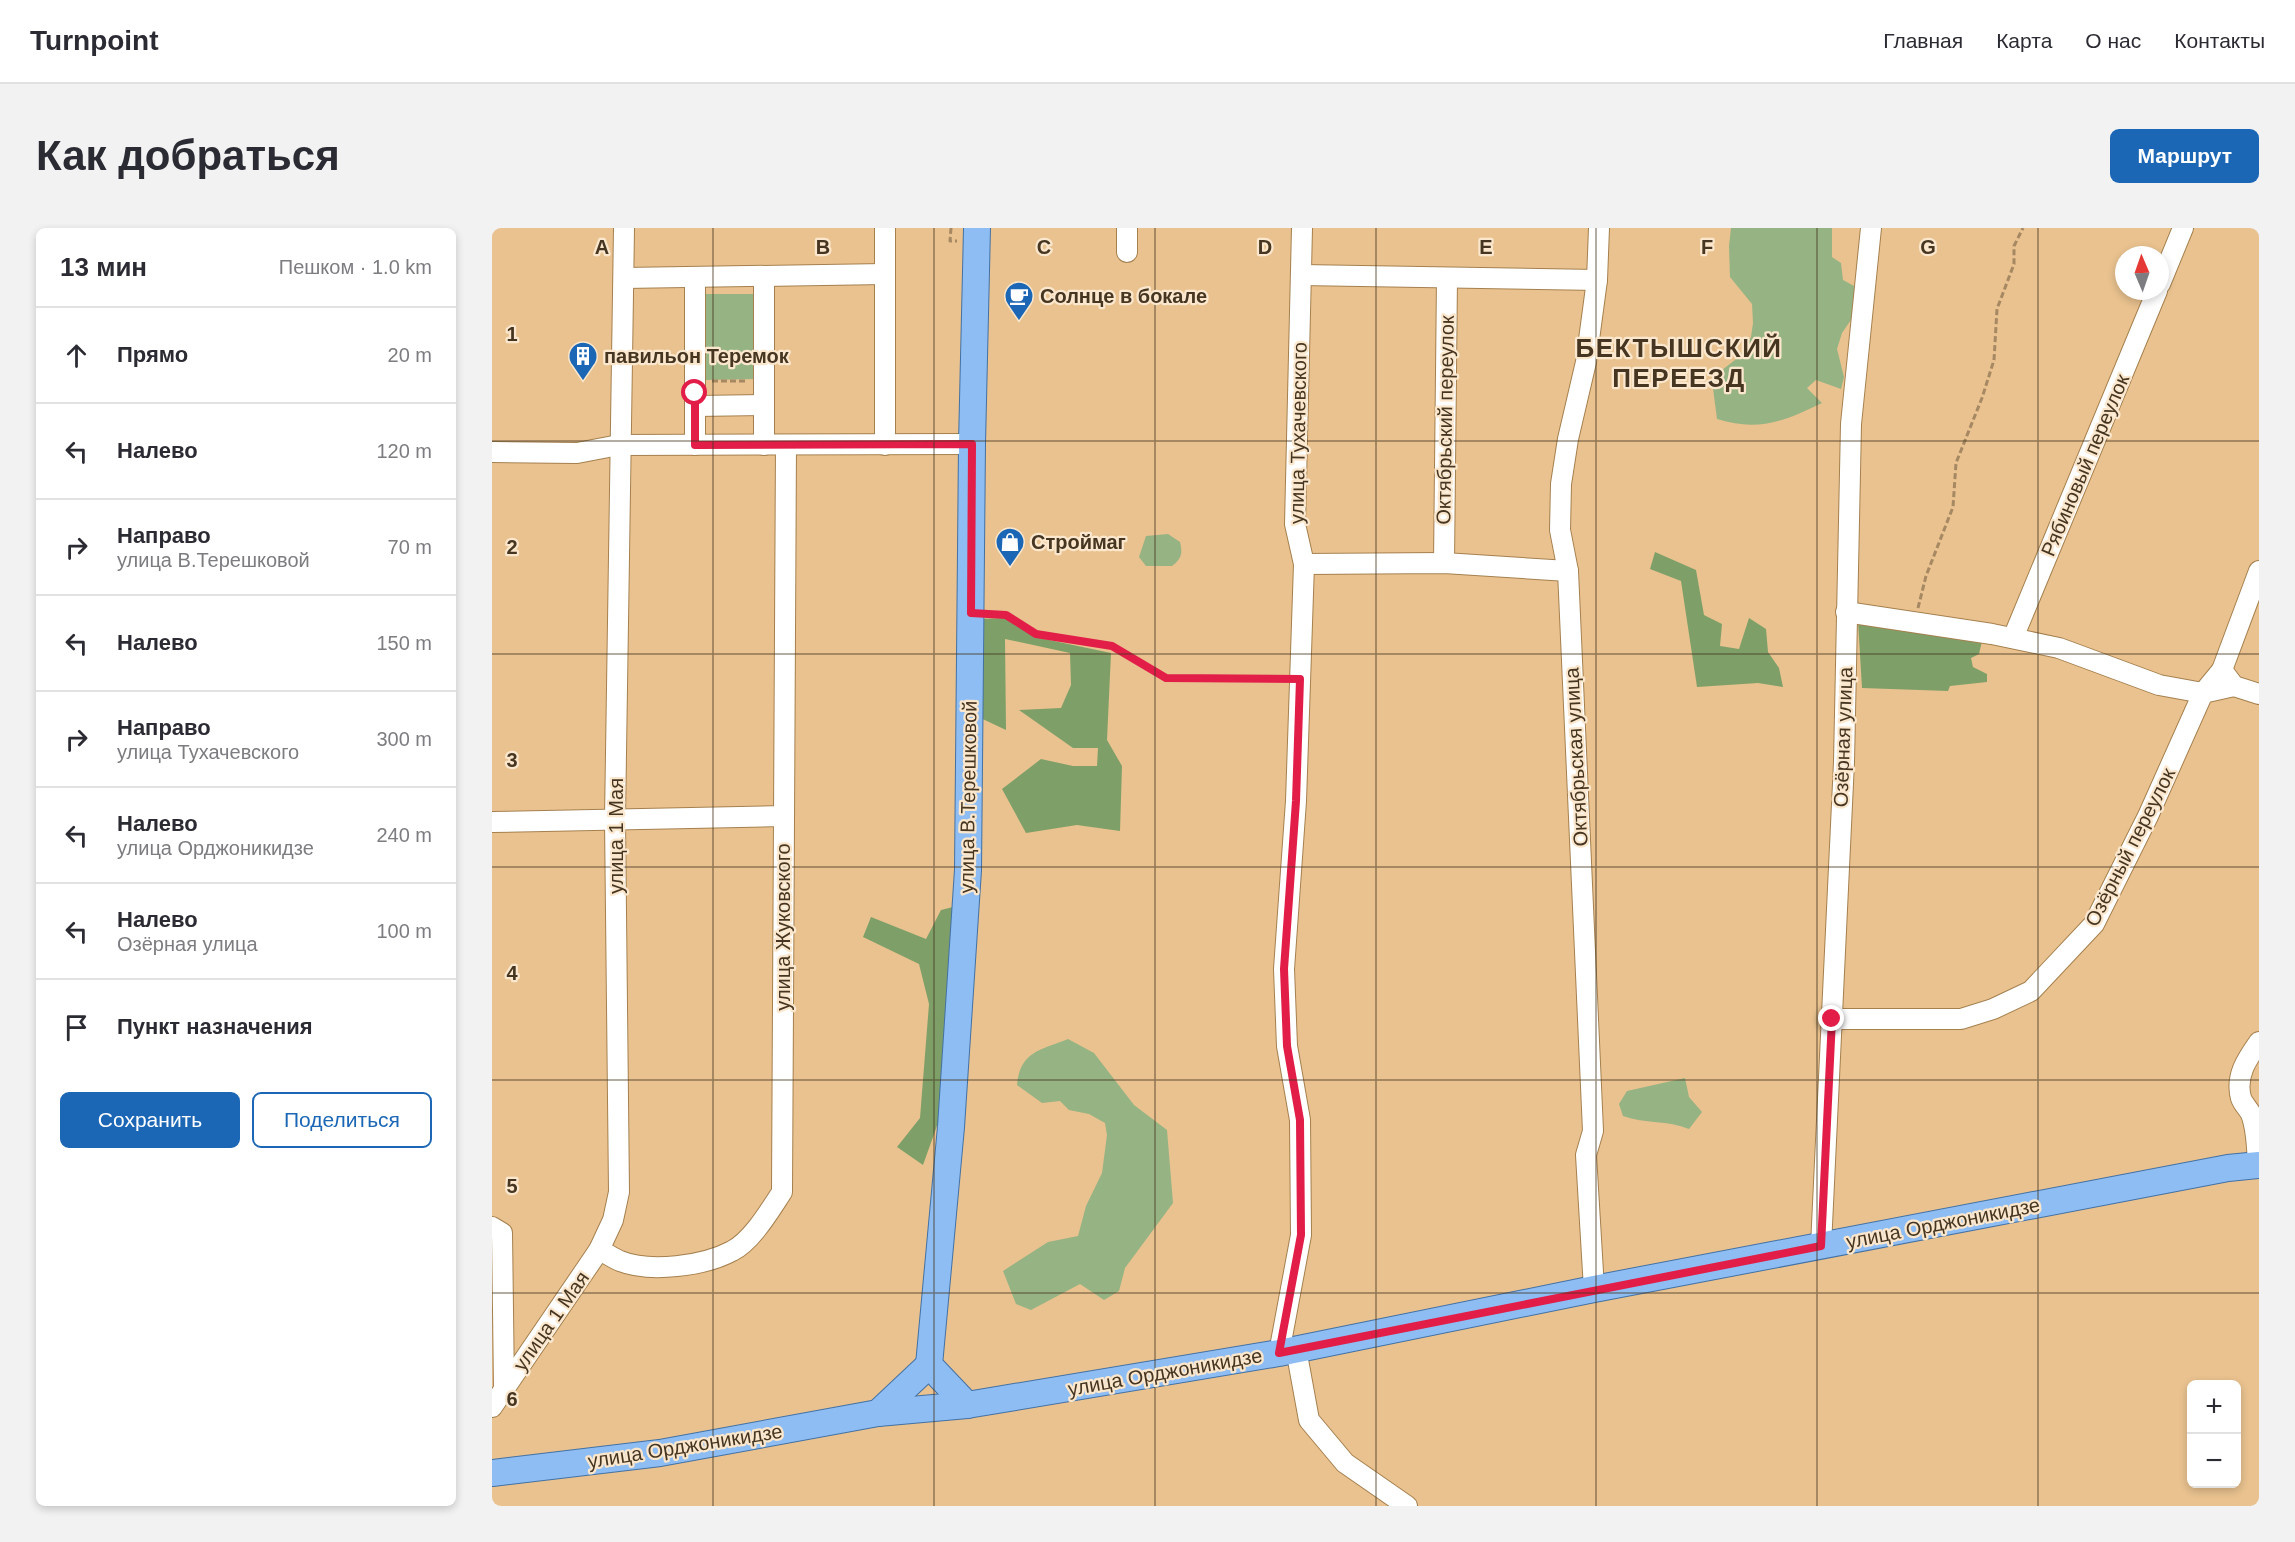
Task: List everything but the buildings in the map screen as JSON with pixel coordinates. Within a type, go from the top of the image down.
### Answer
[{"type":"main road","name":"улица В.Терешковой","points":[[929,1365],[951,1127],[968,870],[972,444],[978,228]]},
{"type":"main road","name":"улица Орджоникидзе","points":[[492,1473],[660,1453],[878,1413],[967,1405],[1288,1351],[1594,1289],[2217,1171],[2259,1165]]},
{"type":"main road","points":[[878,1413],[929,1365],[967,1405]]},
{"type":"street","name":"улица 1 Мая","points":[[492,1407],[599,1250],[613,1220],[619,1192],[615,819],[624,228]]},
{"type":"street","points":[[885,228],[885,445]]},
{"type":"street","points":[[1127,228],[1127,252]]},
{"type":"street","name":"улица Тухачевского","points":[[1288,1351],[1301,1235],[1300,1120],[1287,1046],[1284,969],[1296,801],[1304,564],[1295,524],[1302,228]]},
{"type":"street","name":"Октябрьская улица","points":[[1594,1289],[1586,1155],[1593,1131],[1568,572],[1560,530],[1561,484],[1568,439],[1586,362],[1598,280],[1599,228]]},
{"type":"street","name":"Озёрная улица","points":[[1821,1246],[1844,762],[1851,424],[1870,228]]},
{"type":"street","points":[[2169,262],[2183,228]]},
{"type":"street","points":[[624,278],[885,274]]},
{"type":"street","points":[[1301,275],[1598,280]]},
{"type":"street","points":[[764,276],[764,445]]},
{"type":"street","points":[[695,277],[695,445]]},
{"type":"street","name":"Октябрьский переулок","points":[[1444,563],[1447,278]]},
{"type":"street","name":"Рябиновый переулок","points":[[2013,638],[2153,300]]},
{"type":"street","points":[[695,406],[764,405]]},
{"type":"street","points":[[492,452],[577,453],[619,445],[972,444]]},
{"type":"street","name":"улица Жуковского","points":[[599,1250],[620,1261],[645,1267],[686,1265],[711,1259],[734,1251],[761,1224],[782,1192],[786,446]]},
{"type":"street","points":[[1304,564],[1444,563],[1568,572]]},
{"type":"street","name":"Озёрный переулок","points":[[1832,1019],[1960,1019],[1993,1009],[2031,991],[2094,924],[2148,816],[2203,693],[2228,678],[2259,571]]},
{"type":"street","points":[[1846,612],[1914,621],[2059,648],[2159,685],[2203,693]]},
{"type":"street","points":[[2228,678],[2259,694]]},
{"type":"street","points":[[492,822],[783,816]]},
{"type":"street","points":[[2259,1042],[2243,1063],[2240,1084],[2241,1099],[2250,1112],[2255,1127],[2259,1165]]},
{"type":"street","points":[[492,1227],[502,1233],[504,1388]]},
{"type":"street","points":[[1288,1351],[1309,1420],[1345,1463],[1407,1506]]},
{"type":"path","points":[[1914,621],[1926,576],[1953,507],[1956,464],[1994,360],[1997,309],[2014,264],[2014,246],[2023,228]]},
{"type":"path","points":[[695,382],[764,381]]},
{"type":"path","points":[[971,613],[1006,615],[1036,634],[1112,646],[1166,678],[1300,679]]},
{"type":"green space","points":[[1731,228],[1832,228],[1832,257],[1841,263],[1843,280],[1856,287],[1855,314],[1842,333],[1837,349],[1844,377],[1841,389],[1816,380],[1807,388],[1822,403],[1771,423],[1746,425],[1717,419],[1713,388],[1717,374],[1740,356],[1751,337],[1753,323],[1752,304],[1730,277]]},
{"type":"green space","points":[[705,294],[756,294],[756,379],[705,380]]},
{"type":"green space","points":[[1168,534],[1180,542],[1179,558],[1172,566],[1146,566],[1139,557],[1146,536]]},
{"type":"green space","points":[[1655,552],[1696,570],[1704,615],[1722,624],[1720,646],[1739,649],[1749,618],[1766,629],[1768,652],[1779,668],[1783,687],[1758,683],[1697,687],[1681,581],[1650,569]]},
{"type":"green space","points":[[1006,618],[1035,637],[1111,653],[1107,740],[1122,766],[1120,831],[1077,825],[1026,833],[1002,789],[1041,759],[1073,766],[1097,766],[1098,748],[1073,748],[1019,710],[1061,708],[1071,685],[1070,653],[1005,639],[1006,730],[972,714],[975,619]]},
{"type":"green space","points":[[1858,621],[1983,637],[1979,654],[1971,658],[1973,667],[1987,674],[1987,682],[1950,686],[1948,691],[1862,688]]},
{"type":"green space","points":[[957,906],[943,1109],[923,1165],[897,1147],[920,1118],[929,1004],[919,964],[863,937],[871,917],[926,939],[941,910]]},
{"type":"green space","points":[[1068,1039],[1094,1053],[1134,1105],[1167,1130],[1173,1203],[1125,1268],[1119,1291],[1104,1300],[1080,1284],[1031,1310],[1016,1304],[1003,1271],[1048,1242],[1078,1236],[1086,1206],[1102,1173],[1107,1135],[1105,1123],[1089,1114],[1069,1110],[1060,1101],[1042,1103],[1017,1085],[1022,1065],[1027,1058],[1041,1049]]},
{"type":"green space","points":[[1685,1078],[1689,1097],[1702,1112],[1689,1129],[1673,1124],[1623,1116],[1619,1104],[1627,1091]]},
{"type":"place","name":"Солнце в бокале","points":[[1019,322]]},
{"type":"place","name":"павильон Теремок","points":[[583,382]]},
{"type":"place","name":"Строймаг","points":[[1010,568]]},
{"type":"district","name":"БЕКТЫШСКИЙ ПЕРЕЕЗД","points":[[1679,363]]},
{"type":"route","points":[[695,393],[695,445],[972,444],[971,613],[1006,615],[1036,634],[1112,646],[1166,678],[1300,679],[1296,801],[1284,969],[1287,1046],[1300,1120],[1301,1235],[1279,1353],[1821,1246],[1832,1019]]}]
